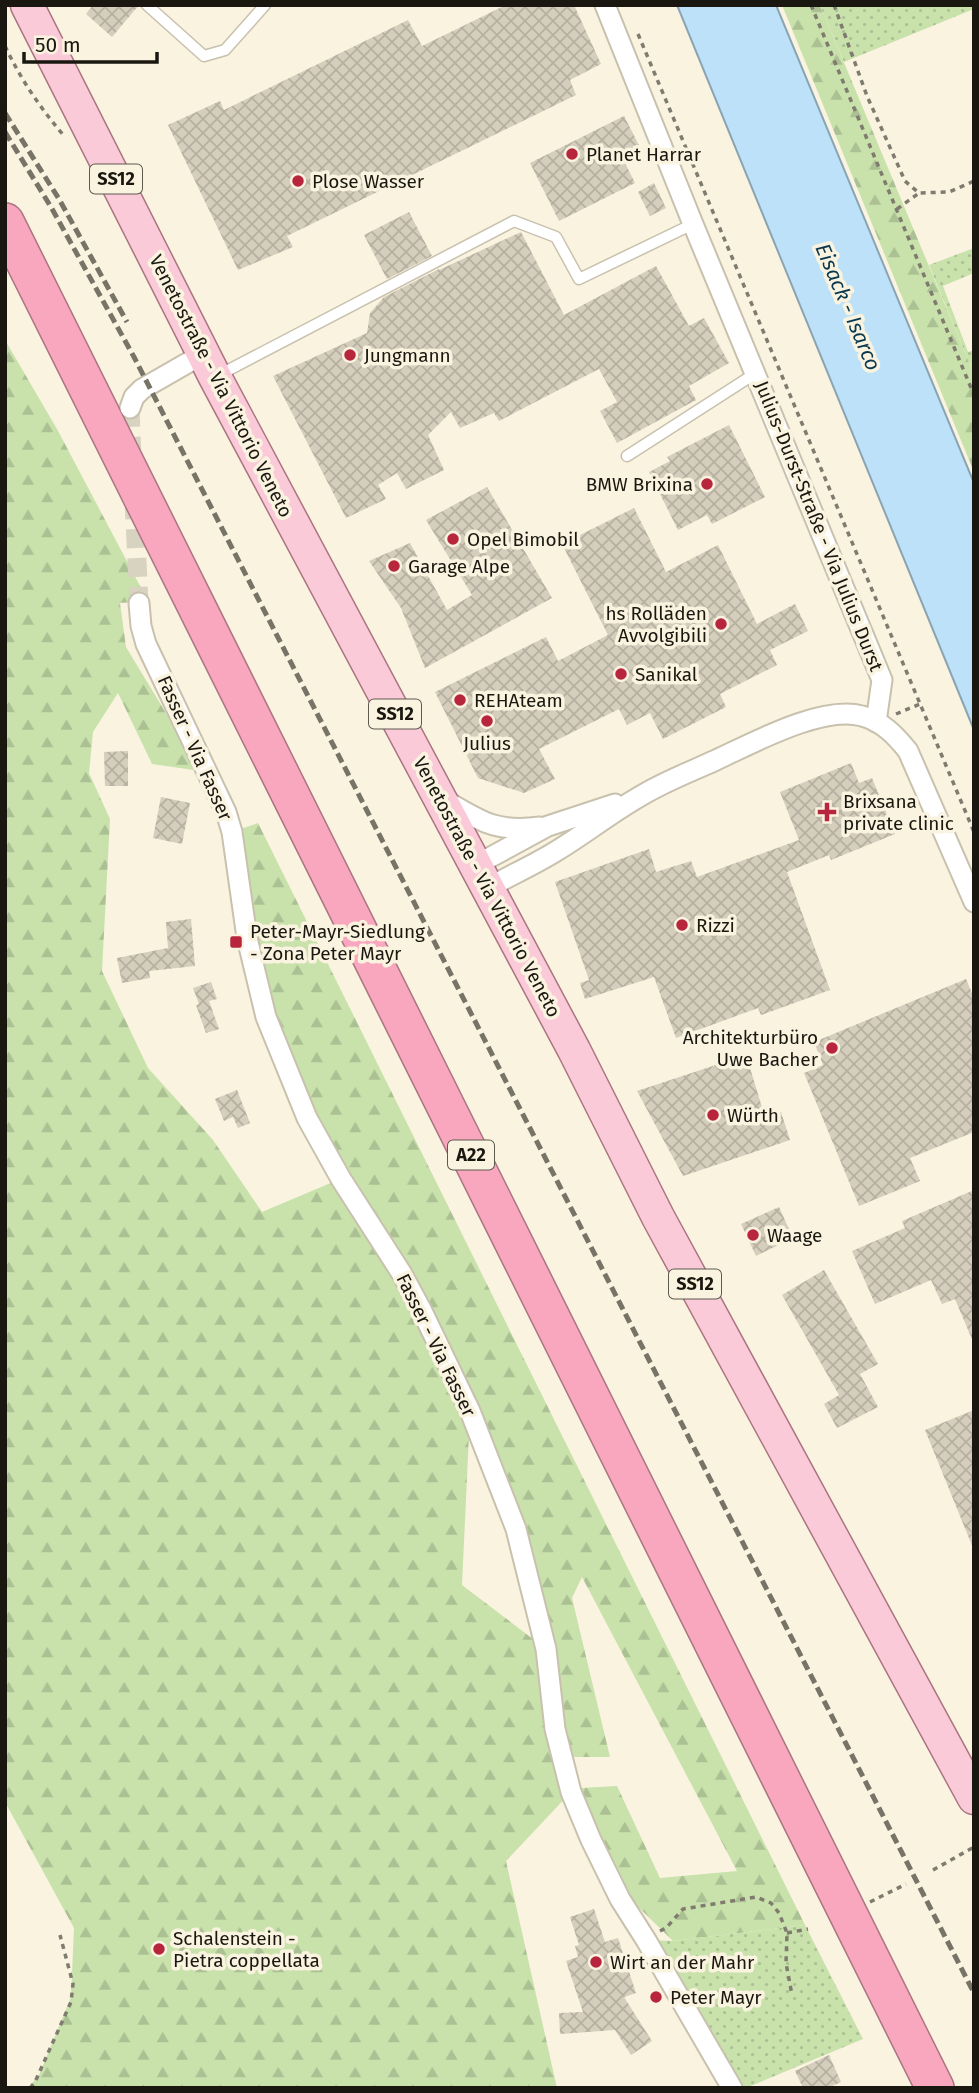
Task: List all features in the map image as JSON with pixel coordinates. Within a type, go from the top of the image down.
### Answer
[{"type":"highway","name":"A22","points":[[5,222],[935,2088]]},
{"type":"highway","name":"A22","points":[[5,278],[41,344],[909,2088]]},
{"type":"main road","name":"Venetostraße - Via Vittorio Veneto","points":[[27,5],[209,365],[574,1050],[658,1217],[974,1798]]},
{"type":"street","name":"Julius-Durst-Straße - Via Julius Durst","points":[[605,5],[882,680],[876,722]]},
{"type":"street","points":[[130,408],[134,397],[142,388],[209,365]]},
{"type":"street","name":"Fasser - Via Fasser","points":[[139,603],[146,644],[226,811],[232,832],[247,938],[266,1017],[307,1118],[422,1311],[470,1411],[516,1529],[546,1649],[555,1729],[570,1792],[620,1899],[732,2088]]},
{"type":"street","points":[[439,797],[491,825],[515,830],[548,826],[640,796],[777,732],[817,718],[846,714],[862,716],[894,734],[908,751],[974,902]]},
{"type":"street","points":[[482,876],[556,851],[640,796]]},
{"type":"street","points":[[482,876],[548,826]]},
{"type":"lane","points":[[147,5],[204,56],[225,50],[265,5]]},
{"type":"lane","points":[[209,365],[514,221],[556,237],[579,279],[693,224]]},
{"type":"lane","name":"Julius-Durst-Straße - Via Julius Durst","points":[[627,457],[756,373]]},
{"type":"path","points":[[811,5],[974,395]]},
{"type":"path","points":[[834,5],[867,96],[905,181],[919,193]]},
{"type":"path","points":[[637,30],[974,832]]},
{"type":"path","points":[[5,46],[16,70],[44,113],[72,145]]},
{"type":"path","points":[[897,209],[919,193],[949,192],[974,181]]},
{"type":"path","points":[[933,1870],[974,1847]]},
{"type":"path","points":[[862,1906],[906,1884]]},
{"type":"path","points":[[646,1940],[666,1928],[683,1909],[756,1897],[771,1903],[779,1913],[787,1933],[786,1962],[792,1995]]},
{"type":"path","points":[[787,1933],[808,1929]]},
{"type":"path","points":[[30,2088],[71,2002],[73,1984],[60,1935]]},
{"type":"green space","points":[[782,5],[820,5],[974,374],[974,472]]},
{"type":"green space","points":[[820,5],[974,5],[974,9],[844,62]]},
{"type":"green space","points":[[974,248],[974,273],[943,286],[968,352],[974,350],[974,374],[929,265]]},
{"type":"green space","points":[[5,340],[57,429],[148,601],[120,603],[126,647],[201,771],[152,764],[118,693],[93,732],[89,773],[110,819],[102,971],[148,1068],[213,1140],[262,1212],[340,1179],[266,1017],[232,832],[258,823],[805,1925],[673,1941],[624,1893],[581,1788],[617,1786],[660,1878],[737,1871],[582,1577],[572,1598],[610,1757],[571,1757],[547,1649],[470,1413],[462,1585],[546,1649],[571,1792],[506,1861],[557,2088],[28,2088],[39,2075],[71,1997],[74,1928],[5,1802]]},
{"type":"green space","points":[[805,1925],[863,2039],[746,2088],[736,2088],[646,1940],[673,1941]]},
{"type":"water","name":"Eisack - Isarco","points":[[677,5],[776,5],[974,483],[974,730]]},
{"type":"building","points":[[93,5],[139,5],[112,37],[86,14]]},
{"type":"building","name":"Plose Wasser","points":[[506,5],[574,5],[601,64],[570,80],[576,95],[287,236],[293,247],[238,270],[168,125],[220,101],[224,110],[408,20],[422,46]]},
{"type":"building","points":[[624,116],[642,151],[624,161],[635,183],[559,221],[530,163]]},
{"type":"building","points":[[654,183],[666,208],[650,216],[638,192]]},
{"type":"building","points":[[409,212],[432,256],[387,279],[364,235]]},
{"type":"building","points":[[521,232],[564,315],[656,266],[689,326],[704,318],[729,363],[689,386],[696,400],[617,443],[600,411],[617,402],[599,369],[499,421],[494,413],[460,428],[451,412],[428,435],[444,470],[406,489],[397,473],[378,485],[386,499],[346,518],[273,376],[367,333],[370,313],[384,297]]},
{"type":"building","name":"BMW Brixina","points":[[729,425],[765,497],[712,524],[707,515],[678,530],[649,472],[670,461],[667,457]]},
{"type":"building","points":[[487,487],[552,598],[425,668],[401,608],[369,561],[410,543],[447,610],[472,595],[426,520]]},
{"type":"building","points":[[634,508],[666,572],[718,545],[757,624],[795,604],[808,631],[770,650],[777,665],[720,694],[726,707],[663,739],[650,713],[627,725],[619,709],[539,749],[555,779],[524,793],[478,778],[435,692],[546,637],[558,661],[608,635],[562,544]]},
{"type":"building","points":[[128,751],[128,786],[105,786],[104,752]]},
{"type":"building","points":[[851,763],[859,783],[872,778],[895,834],[831,860],[829,855],[787,872],[830,990],[761,1015],[758,1008],[676,1038],[654,977],[585,999],[580,983],[589,980],[555,882],[649,849],[656,872],[691,861],[697,877],[799,840],[780,792]]},
{"type":"building","points":[[161,797],[190,803],[182,844],[153,838]]},
{"type":"building","points":[[191,919],[195,966],[149,971],[150,978],[122,983],[117,958],[168,948],[166,922]]},
{"type":"building","points":[[966,979],[974,998],[974,1132],[910,1158],[920,1181],[859,1206],[804,1073],[823,1065],[814,1042]]},
{"type":"building","points":[[211,982],[217,999],[209,1001],[219,1029],[206,1033],[193,988]]},
{"type":"building","points":[[746,1055],[765,1117],[781,1112],[790,1140],[683,1176],[637,1091]]},
{"type":"building","points":[[237,1090],[250,1123],[238,1128],[233,1117],[224,1121],[215,1099]]},
{"type":"building","points":[[974,1190],[974,1344],[955,1299],[942,1304],[931,1280],[875,1304],[852,1251],[905,1228],[902,1221]]},
{"type":"building","points":[[779,1207],[793,1238],[756,1256],[741,1224]]},
{"type":"building","points":[[824,1270],[878,1364],[860,1374],[878,1407],[837,1428],[824,1404],[839,1395],[782,1295]]},
{"type":"building","points":[[974,1410],[974,1548],[973,1548],[925,1430]]},
{"type":"building","name":"Wirt an der Mahr","points":[[594,1909],[605,1942],[618,1938],[636,1993],[624,1997],[652,2041],[631,2055],[615,2030],[560,2034],[559,2013],[583,2012],[566,1961],[578,1957],[575,1946],[579,1945],[570,1917]]},
{"type":"building","points":[[829,2055],[841,2082],[828,2088],[803,2088],[795,2071]]},
{"type":"tunnel","points":[[130,408],[132,459]]},
{"type":"tunnel","points":[[134,500],[139,603]]},
{"type":"railway","points":[[5,113],[59,199],[127,322]]},
{"type":"railway","points":[[5,132],[51,207],[134,357],[974,1993]]},
{"type":"place","name":"Planet Harrar","points":[[572,154]]},
{"type":"place","name":"Plose Wasser","points":[[298,181]]},
{"type":"place","name":"Jungmann","points":[[350,355]]},
{"type":"place","name":"BMW Brixina","points":[[707,484]]},
{"type":"place","name":"Opel Bimobil","points":[[453,539]]},
{"type":"place","name":"Garage Alpe","points":[[394,566]]},
{"type":"place","name":"hs Rolläden Avvolgibili","points":[[721,624]]},
{"type":"place","name":"Sanikal","points":[[621,674]]},
{"type":"place","name":"REHAteam","points":[[460,700]]},
{"type":"place","name":"Julius","points":[[487,721]]},
{"type":"place","name":"Brixsana private clinic","points":[[827,812]]},
{"type":"place","name":"Rizzi","points":[[682,925]]},
{"type":"place","name":"Peter-Mayr-Siedlung - Zona Peter Mayr","points":[[236,942]]},
{"type":"place","name":"Architekturbüro Uwe Bacher","points":[[832,1048]]},
{"type":"place","name":"Würth","points":[[713,1115]]},
{"type":"place","name":"Waage","points":[[753,1235]]},
{"type":"place","name":"Schalenstein - Pietra coppellata","points":[[159,1949]]},
{"type":"place","name":"Wirt an der Mahr","points":[[596,1962]]},
{"type":"place","name":"Peter Mayr","points":[[656,1997]]}]
